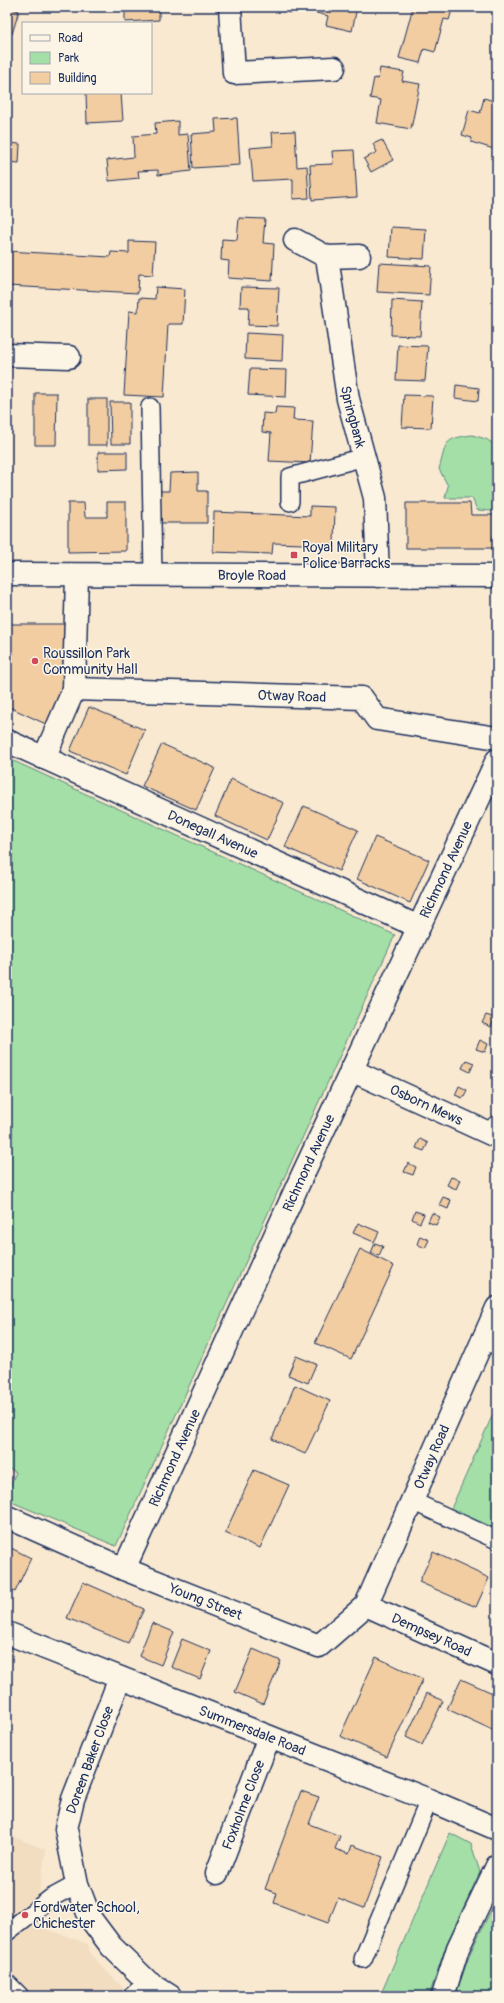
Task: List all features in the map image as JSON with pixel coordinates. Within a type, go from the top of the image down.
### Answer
[{"type":"street","points":[[230,7],[234,73],[334,68]]},
{"type":"street","points":[[295,240],[327,257],[359,256]]},
{"type":"street","name":"Springbank","points":[[327,257],[348,399],[375,498],[378,576]]},
{"type":"street","points":[[7,355],[70,357]]},
{"type":"street","name":"Broyle Road","points":[[7,574],[497,576]]},
{"type":"street","points":[[44,758],[74,689],[78,575]]},
{"type":"street","name":"Otway Road","points":[[74,689],[362,698],[377,719],[497,738]]},
{"type":"street","name":"Donegall Avenue","points":[[7,741],[419,927]]},
{"type":"street","name":"Richmond Avenue","points":[[124,1569],[351,1070],[497,760]]},
{"type":"street","name":"Osborn Mews","points":[[351,1070],[493,1135],[497,1127]]},
{"type":"street","name":"Otway Road","points":[[366,1605],[412,1501],[490,1343],[497,1308]]},
{"type":"street","name":"Young Street","points":[[7,1517],[124,1569],[319,1646],[366,1605]]},
{"type":"street","name":"Dempsey Road","points":[[366,1605],[497,1664]]},
{"type":"street","name":"Summersdale Road","points":[[7,1633],[429,1800],[497,1829]]},
{"type":"street","name":"Doreen Baker Close","points":[[120,1678],[73,1799],[66,1829],[77,1884],[90,1918],[140,1989],[170,1996]]},
{"type":"street","name":"Foxholme Close","points":[[217,1873],[269,1737]]},
{"type":"street","points":[[443,1996],[458,1948],[497,1866]]},
{"type":"lane","points":[[150,407],[153,575]]},
{"type":"lane","points":[[290,502],[290,477],[364,457]]},
{"type":"lane","points":[[412,1501],[497,1540]]},
{"type":"lane","points":[[363,1959],[429,1800]]},
{"type":"lane","points":[[7,1932],[51,1898],[77,1884]]},
{"type":"lane","points":[[7,1983],[20,1996]]},
{"type":"shaded area","name":"Fordwater School, Chichester","points":[[7,1834],[46,1850],[38,1900],[50,1930],[88,1944],[91,1955],[124,1989],[134,1996],[7,1996]]},
{"type":"green space","points":[[472,435],[486,439],[495,445],[497,453],[497,510],[477,510],[472,498],[445,498],[448,486],[439,469],[445,447],[450,440]]},
{"type":"green space","points":[[7,758],[395,935],[116,1546],[7,1500],[7,1494],[16,1472],[7,1468]]},
{"type":"green space","points":[[497,1405],[497,1534],[450,1511]]},
{"type":"green space","points":[[450,1833],[471,1844],[480,1872],[447,1943],[429,1996],[380,1996]]},
{"type":"green space","points":[[497,1898],[497,1996],[455,1996],[471,1951]]},
{"type":"building","points":[[7,7],[13,7],[13,9],[19,11],[12,34],[7,32]]},
{"type":"building","points":[[125,7],[159,7],[159,20],[125,22]]},
{"type":"building","points":[[261,7],[295,7],[293,13]]},
{"type":"building","points":[[310,7],[357,7],[352,31],[326,25],[328,16],[309,11]]},
{"type":"building","points":[[413,7],[439,7],[452,10],[449,20],[444,19],[435,52],[424,49],[420,63],[399,58]]},
{"type":"building","points":[[380,68],[404,72],[402,81],[420,84],[411,129],[377,123],[381,100],[370,98],[374,78],[378,79]]},
{"type":"building","points":[[86,94],[121,94],[123,121],[87,123]]},
{"type":"building","points":[[484,98],[497,102],[497,150],[471,142],[472,138],[462,135],[469,110],[480,113]]},
{"type":"building","points":[[237,118],[240,165],[193,168],[191,134],[216,132],[215,119]]},
{"type":"building","points":[[178,121],[178,135],[188,134],[191,171],[158,175],[158,170],[138,171],[139,178],[109,181],[107,160],[134,157],[133,136],[156,134],[155,123]]},
{"type":"building","points":[[295,131],[297,167],[307,166],[309,198],[293,199],[293,179],[253,181],[250,148],[273,146],[272,132]]},
{"type":"building","points":[[382,140],[393,160],[371,172],[364,159],[377,152],[373,144]]},
{"type":"building","points":[[7,143],[20,144],[19,163],[7,162]]},
{"type":"building","points":[[354,150],[357,197],[312,200],[310,165],[333,164],[332,151]]},
{"type":"building","points":[[239,218],[265,219],[263,243],[274,244],[272,281],[228,278],[229,261],[221,260],[222,239],[237,240]]},
{"type":"building","points":[[391,227],[426,229],[424,259],[389,257]]},
{"type":"building","points":[[129,241],[155,242],[153,275],[139,274],[138,293],[7,286],[7,251],[110,257],[111,252],[129,253]]},
{"type":"building","points":[[379,263],[431,266],[429,295],[377,292]]},
{"type":"building","points":[[156,287],[185,289],[183,324],[168,324],[164,397],[124,395],[129,311],[138,312],[139,298],[155,299]]},
{"type":"building","points":[[241,287],[279,288],[277,326],[248,325],[249,307],[240,307]]},
{"type":"building","points":[[392,300],[422,302],[420,336],[391,335]]},
{"type":"building","points":[[246,333],[283,335],[282,361],[245,359]]},
{"type":"building","points":[[398,345],[428,346],[425,381],[396,380]]},
{"type":"building","points":[[250,369],[287,370],[286,397],[248,395]]},
{"type":"building","points":[[456,385],[479,388],[478,401],[455,398]]},
{"type":"building","points":[[35,393],[57,393],[56,445],[35,445]]},
{"type":"building","points":[[404,395],[433,396],[431,428],[402,427]]},
{"type":"building","points":[[88,399],[107,399],[107,445],[88,445]]},
{"type":"building","points":[[110,402],[130,402],[130,444],[111,444]]},
{"type":"building","points":[[276,407],[294,408],[293,420],[313,421],[310,463],[269,461],[271,433],[262,432],[263,413],[275,414]]},
{"type":"building","points":[[98,452],[127,452],[127,469],[98,470]]},
{"type":"building","points":[[198,472],[198,491],[207,491],[207,523],[160,523],[160,491],[169,491],[170,473]]},
{"type":"building","points":[[107,502],[126,502],[126,551],[68,552],[68,503],[84,503],[85,517],[107,517]]},
{"type":"building","points":[[406,503],[470,503],[471,515],[497,515],[497,536],[493,536],[493,548],[406,548]]},
{"type":"building","points":[[310,506],[335,507],[334,545],[273,543],[272,554],[213,552],[214,512],[310,516]]},
{"type":"building","name":"Roussillon Park Community Hall","points":[[7,624],[65,624],[62,697],[48,725],[7,706]]},
{"type":"building","points":[[89,707],[145,730],[126,775],[70,751]]},
{"type":"building","points":[[162,744],[215,768],[196,810],[142,786]]},
{"type":"building","points":[[231,779],[284,803],[267,840],[215,816]]},
{"type":"building","points":[[304,806],[358,830],[339,871],[285,847]]},
{"type":"building","points":[[375,837],[429,860],[410,903],[357,879]]},
{"type":"building","points":[[486,1015],[495,1018],[491,1027],[482,1023]]},
{"type":"building","points":[[480,1040],[488,1044],[485,1052],[476,1049]]},
{"type":"building","points":[[466,1060],[474,1063],[470,1072],[462,1068]]},
{"type":"building","points":[[459,1086],[467,1090],[463,1098],[455,1095]]},
{"type":"building","points":[[420,1139],[428,1143],[424,1151],[416,1148]]},
{"type":"building","points":[[408,1163],[416,1167],[413,1175],[404,1172]]},
{"type":"building","points":[[451,1177],[460,1180],[456,1189],[447,1185]]},
{"type":"building","points":[[443,1197],[451,1200],[448,1209],[439,1205]]},
{"type":"building","points":[[415,1211],[424,1214],[420,1223],[412,1219]]},
{"type":"building","points":[[432,1213],[440,1217],[436,1225],[428,1222]]},
{"type":"building","points":[[358,1223],[379,1232],[374,1242],[353,1233]]},
{"type":"building","points":[[420,1236],[429,1240],[425,1248],[417,1244]]},
{"type":"building","points":[[375,1243],[383,1246],[379,1256],[371,1253]]},
{"type":"building","points":[[360,1249],[394,1266],[351,1359],[315,1343]]},
{"type":"building","points":[[296,1356],[316,1364],[308,1383],[288,1375]]},
{"type":"building","points":[[295,1385],[330,1401],[305,1454],[272,1439]]},
{"type":"building","points":[[254,1470],[289,1485],[260,1548],[225,1533]]},
{"type":"building","points":[[7,1546],[31,1558],[15,1592],[7,1588]]},
{"type":"building","points":[[433,1552],[489,1578],[476,1607],[419,1582]]},
{"type":"building","points":[[83,1582],[144,1609],[128,1643],[67,1618]]},
{"type":"building","points":[[152,1623],[174,1632],[161,1665],[139,1656]]},
{"type":"building","points":[[182,1639],[211,1651],[200,1679],[171,1667]]},
{"type":"building","points":[[253,1649],[281,1661],[263,1704],[235,1692]]},
{"type":"building","points":[[376,1657],[423,1679],[387,1757],[340,1736]]},
{"type":"building","points":[[461,1679],[497,1695],[497,1732],[447,1709]]},
{"type":"building","points":[[427,1693],[443,1701],[422,1745],[406,1737]]},
{"type":"building","points":[[301,1791],[319,1797],[309,1824],[340,1836],[335,1849],[349,1854],[352,1845],[383,1857],[364,1908],[338,1898],[328,1923],[274,1903],[277,1893],[265,1889]]},
{"type":"place","name":"Royal Military Police Barracks","points":[[294,555]]},
{"type":"place","name":"Roussillon Park Community Hall","points":[[35,661]]},
{"type":"place","name":"Fordwater School, Chichester","points":[[25,1915]]}]
